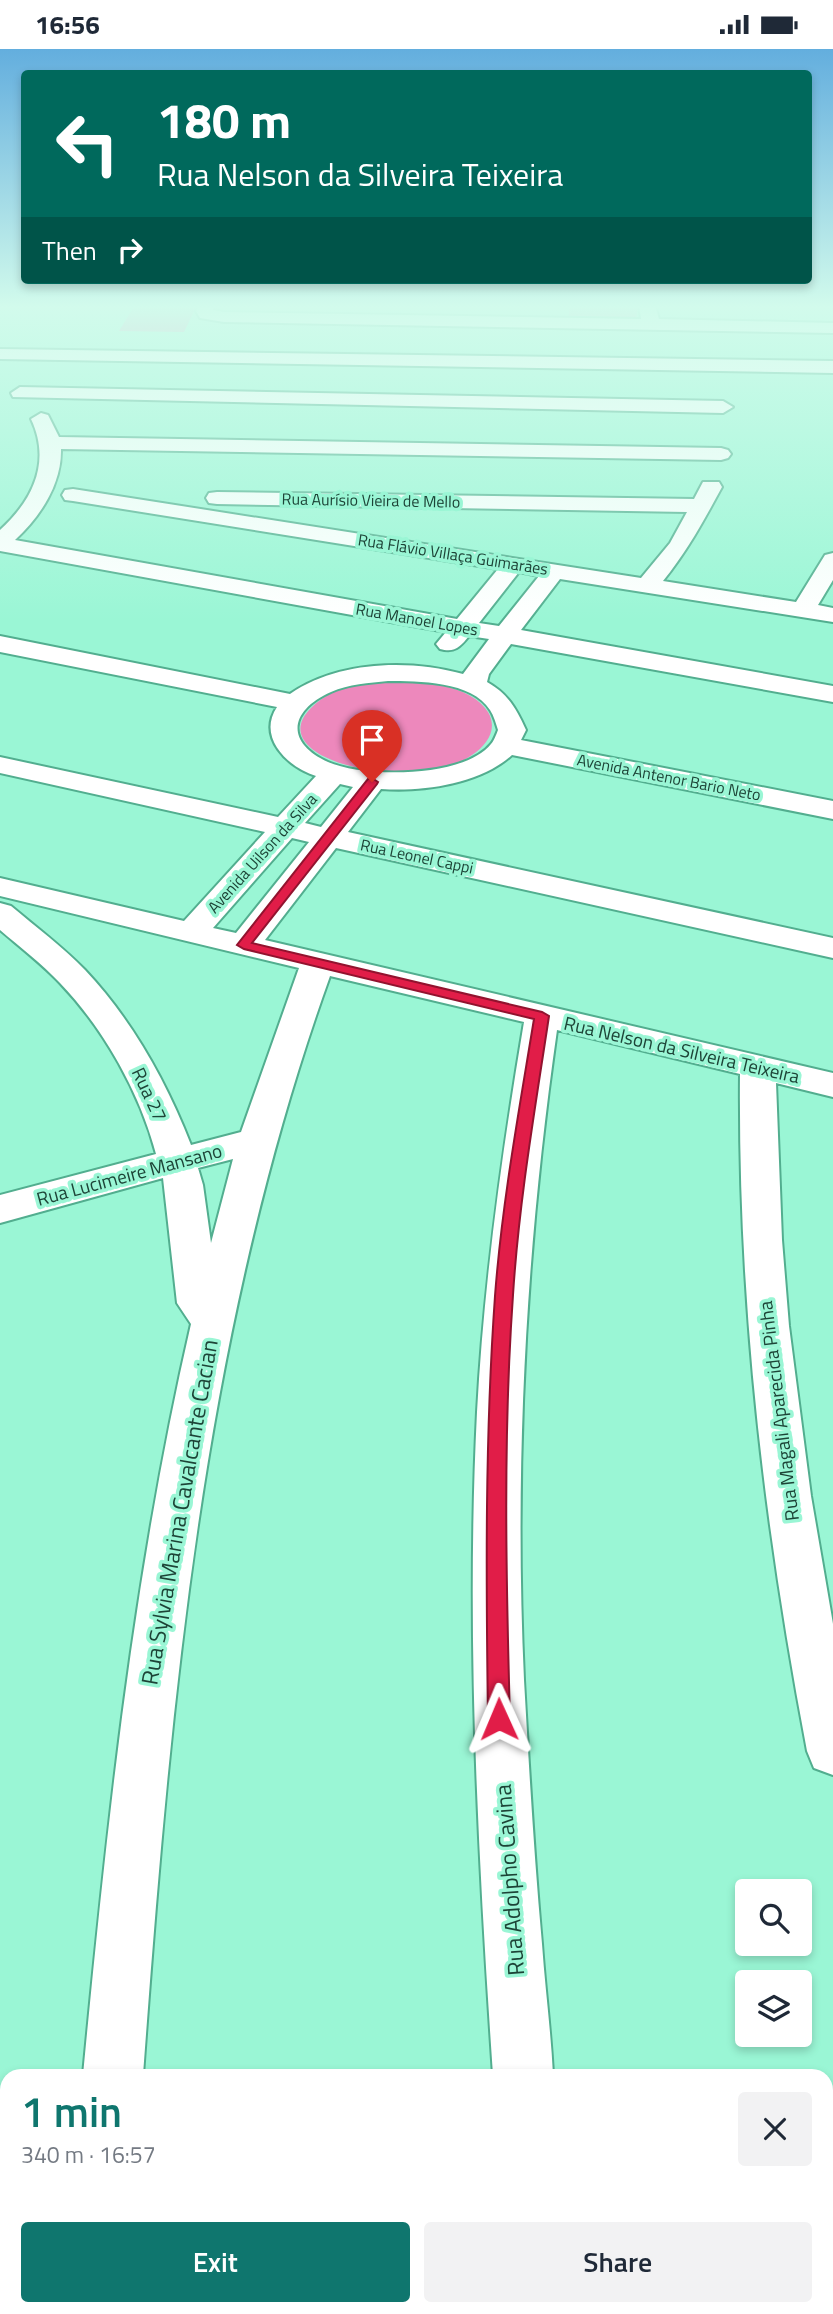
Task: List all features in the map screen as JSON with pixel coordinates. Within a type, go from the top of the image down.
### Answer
[{"type":"street","points":[[0,543],[21,524],[40,495],[50,461],[45,425],[34,411]]},
{"type":"street","points":[[648,585],[680,545],[703,506],[721,454],[723,411]]},
{"type":"street","points":[[49,443],[721,454]]},
{"type":"street","name":"Rua Aurísio Vieira de Mello","points":[[40,495],[703,506]]},
{"type":"street","name":"Rua Flávio Villaça Guimarães","points":[[72,495],[833,615]]},
{"type":"street","name":"Rua Manoel Lopes","points":[[0,543],[833,694]]},
{"type":"street","points":[[803,610],[833,560]]},
{"type":"street","points":[[424,674],[514,564]]},
{"type":"street","points":[[472,686],[476,673],[555,571]]},
{"type":"street","points":[[0,644],[295,703]]},
{"type":"street","points":[[388,673],[424,674],[472,686],[496,699],[509,717],[510,735],[505,745],[486,762],[455,775],[415,782],[372,782],[333,774],[303,760],[285,742],[283,722],[295,703],[318,688],[351,677],[388,673]]},
{"type":"street","name":"Avenida Antenor Bario Neto","points":[[505,745],[833,810]]},
{"type":"street","name":"Rua Leonel Cappi","points":[[0,765],[833,948]]},
{"type":"street","name":"Avenida Uilson da Silva","points":[[191,933],[333,774]]},
{"type":"street","name":"Avenida Uilson da Silva","points":[[244,945],[372,782]]},
{"type":"street","name":"Rua Nelson da Silveira Teixeira","points":[[0,887],[833,1085]]},
{"type":"street","name":"Rua 27","points":[[0,913],[44,948],[88,994],[119,1035],[157,1104],[184,1185],[198,1303],[212,1321]]},
{"type":"street","points":[[44,948],[73,929],[110,913]]},
{"type":"street","name":"Rua Sylvia Marina Cavalcante Cacian","points":[[113,2069],[127,1901],[149,1693],[174,1520],[212,1321],[257,1140],[287,1046],[318,963]]},
{"type":"street","name":"Rua Adolpho Cavina","points":[[523,2069],[499,1719],[497,1444],[504,1295],[514,1190],[542,1016]]},
{"type":"street","name":"Rua Magali Aparecida Pinha","points":[[758,1067],[757,1159],[761,1264],[772,1384],[791,1523],[833,1751]]},
{"type":"street","name":"Rua Lucimeire Mansano","points":[[0,1209],[257,1140]]},
{"type":"shaded area","points":[[406,681],[440,685],[472,697],[488,712],[491,720],[491,731],[486,742],[464,760],[433,770],[397,772],[361,769],[330,759],[308,746],[300,728],[311,708],[320,700],[355,685]]},
{"type":"route","points":[[372,782],[244,945],[542,1016],[514,1190],[504,1295],[498,1416],[496,1555],[499,1719]]}]
